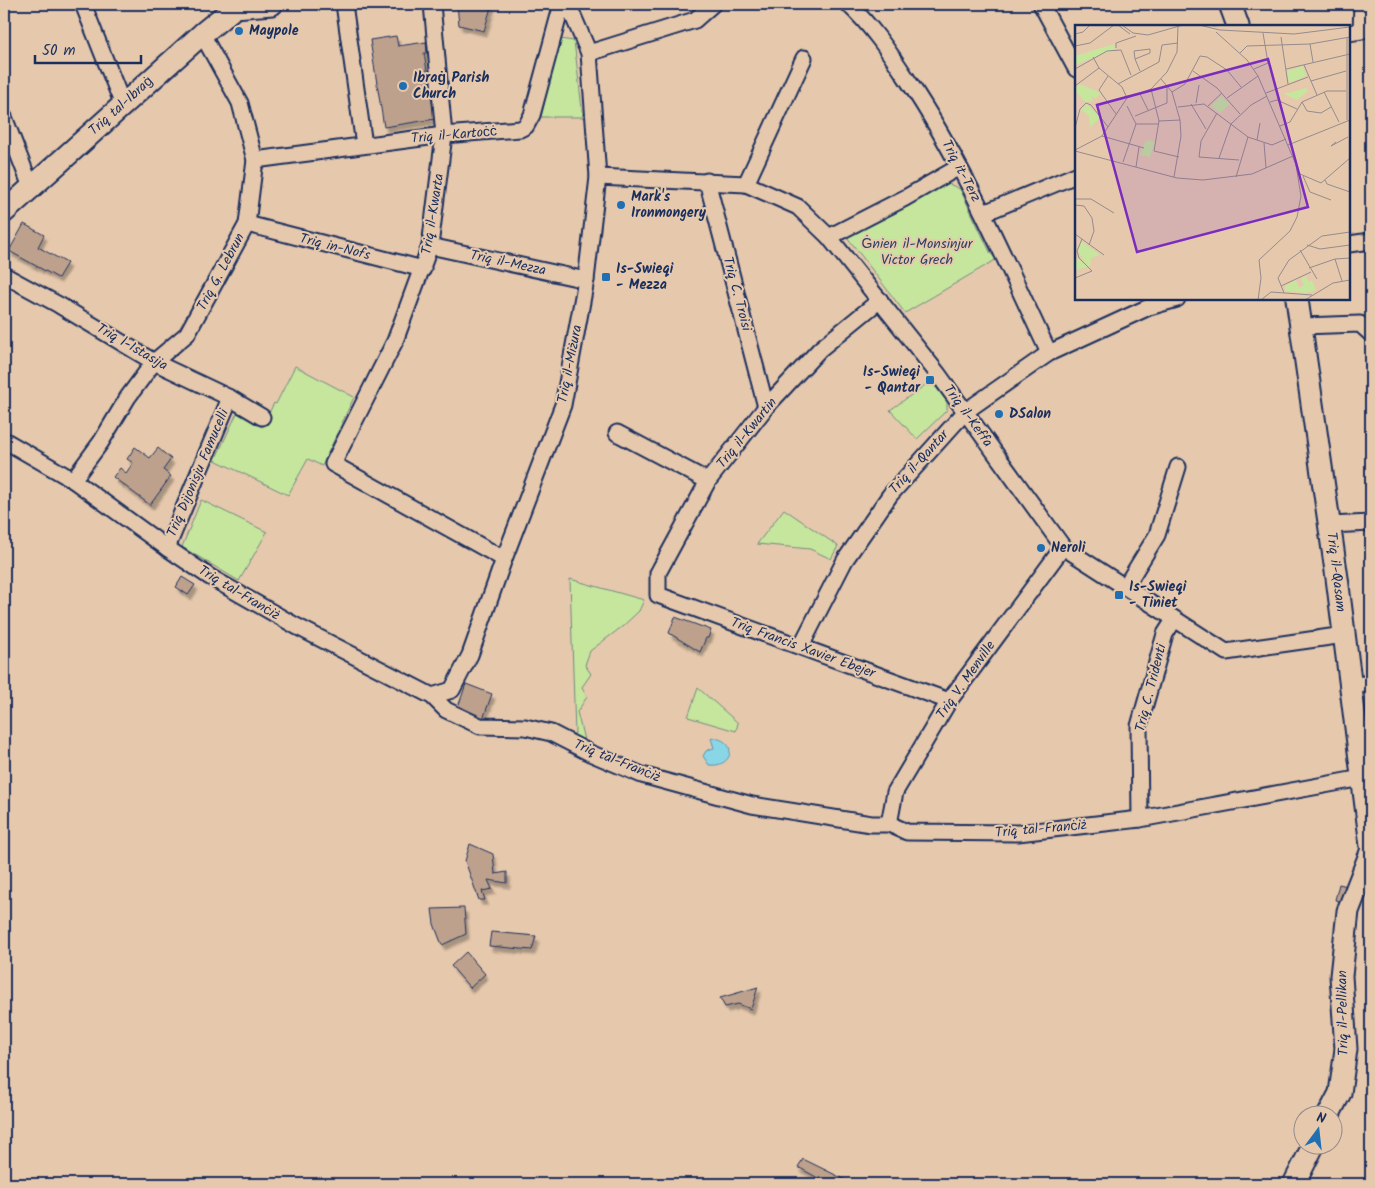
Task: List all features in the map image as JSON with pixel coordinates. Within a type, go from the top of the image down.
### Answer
[{"type":"street","points":[[82,4],[123,105]]},
{"type":"street","name":"Triq tal-Ibraġ","points":[[4,212],[235,5],[272,4]]},
{"type":"street","points":[[344,4],[364,145]]},
{"type":"street","name":"Triq il-Kwarta","points":[[432,4],[444,135],[430,246],[395,341],[333,464],[504,559]]},
{"type":"street","name":"Triq il-Kartoċċ","points":[[255,160],[444,135],[520,129],[526,126],[532,115],[562,4]]},
{"type":"street","name":"Triq il-Miżura","points":[[432,696],[452,690],[470,655],[504,559],[563,406],[586,280],[598,177],[589,53],[568,4]]},
{"type":"street","points":[[589,53],[695,20],[713,4]]},
{"type":"street","name":"Triq it-Terz","points":[[848,4],[857,12],[894,60],[929,112],[984,213],[1049,352]]},
{"type":"street","points":[[1041,4],[1075,67]]},
{"type":"street","points":[[1230,4],[1238,25]]},
{"type":"street","points":[[1350,33],[1361,31],[1362,4]]},
{"type":"street","name":"Triq G. Lebrun","points":[[73,480],[101,442],[128,397],[154,362],[187,334],[247,224],[255,160],[240,103],[202,34]]},
{"type":"street","points":[[746,184],[804,58]]},
{"type":"street","points":[[4,117],[31,187]]},
{"type":"street","points":[[829,237],[898,202],[959,167]]},
{"type":"street","points":[[984,213],[1075,175]]},
{"type":"street","name":"Triq il-Keffa","points":[[598,177],[746,184],[798,206],[829,237],[880,300],[966,411],[1063,547],[1226,652],[1344,635]]},
{"type":"street","name":"Triq C. Troisi","points":[[707,181],[766,408]]},
{"type":"street","name":"Triq in-Nofs","points":[[247,224],[423,269]]},
{"type":"street","points":[[1350,244],[1371,242]]},
{"type":"street","name":"Triq il-Mezza","points":[[430,246],[586,280]]},
{"type":"street","name":"Triq l-Istasija","points":[[4,275],[59,305],[154,362],[230,398],[262,417]]},
{"type":"street","name":"Triq il-Kwartin","points":[[658,595],[658,573],[708,481],[766,408],[820,349],[880,300]]},
{"type":"street","name":"Triq il-Qantar","points":[[801,646],[845,560],[890,494],[966,411],[1049,352],[1149,307],[1174,300]]},
{"type":"street","name":"Triq il-Qasam","points":[[1297,300],[1344,635],[1361,685],[1362,778],[1371,846]]},
{"type":"street","points":[[1302,326],[1360,324],[1371,334]]},
{"type":"street","name":"Triq Dijonisju Famucelli","points":[[166,548],[230,398]]},
{"type":"street","points":[[617,433],[708,481]]},
{"type":"street","name":"Triq tal-Franċiż","points":[[4,440],[73,480],[166,548],[210,577],[296,626],[432,696],[446,710],[480,726],[525,727],[552,733],[590,753],[642,775],[752,805],[871,824],[889,824],[907,832],[1018,834],[1140,819],[1362,778]]},
{"type":"street","points":[[1125,587],[1158,535],[1178,467]]},
{"type":"street","points":[[1330,525],[1371,523]]},
{"type":"street","name":"Triq V. Menville","points":[[889,824],[895,792],[949,701],[1063,547]]},
{"type":"street","name":"Triq Francis Xavier Ebejer","points":[[658,595],[949,701]]},
{"type":"street","name":"Triq C. Tridenti","points":[[1140,819],[1139,726],[1165,634],[1174,620]]},
{"type":"street","name":"Triq il-Pellikan","points":[[1333,1106],[1340,1093],[1346,1049],[1341,976],[1348,911],[1371,852]]},
{"type":"street","points":[[1294,1184],[1308,1156]]},
{"type":"green space","points":[[559,39],[574,41],[583,117],[541,117]]},
{"type":"green space","name":"Ġnien il-Monsinjur Victor Grech","points":[[947,183],[960,189],[991,254],[997,259],[905,313],[847,237]]},
{"type":"green space","points":[[295,366],[354,397],[322,466],[308,459],[288,495],[215,460],[237,413],[262,427]]},
{"type":"green space","points":[[931,381],[947,402],[947,410],[917,439],[890,410]]},
{"type":"green space","points":[[201,500],[267,532],[239,581],[182,547]]},
{"type":"green space","points":[[784,509],[838,546],[831,559],[810,549],[757,544]]},
{"type":"green space","points":[[570,579],[644,600],[639,611],[623,626],[590,651],[585,665],[591,674],[582,687],[587,697],[577,712],[584,740],[582,742],[552,729],[575,734]]},
{"type":"green space","points":[[698,688],[738,723],[736,731],[688,717]]},
{"type":"water","points":[[711,738],[720,739],[729,747],[730,753],[728,758],[718,765],[709,765],[703,756],[706,751],[714,748]]},
{"type":"building","points":[[457,4],[492,4],[484,31],[459,25]]},
{"type":"building","name":"Ibraġ Parish Church","points":[[396,36],[398,46],[426,42],[427,53],[424,53],[435,119],[384,127],[370,40]]},
{"type":"building","points":[[24,224],[44,235],[38,247],[67,263],[58,278],[9,251]]},
{"type":"building","points":[[135,447],[150,458],[158,448],[171,459],[163,470],[171,476],[150,505],[113,477],[120,468],[126,473],[133,463],[127,459]]},
{"type":"building","points":[[182,577],[195,585],[188,595],[176,587]]},
{"type":"building","points":[[675,617],[711,630],[700,652],[669,633]]},
{"type":"building","points":[[466,684],[492,694],[483,719],[458,707]]},
{"type":"building","points":[[470,844],[493,854],[495,874],[507,872],[507,883],[488,880],[492,889],[482,891],[485,900],[479,900],[465,861]]},
{"type":"building","points":[[1339,884],[1347,886],[1343,902],[1335,900]]},
{"type":"building","points":[[464,908],[466,934],[442,945],[434,924],[432,909]]},
{"type":"building","points":[[491,932],[536,936],[532,950],[489,946]]},
{"type":"building","points":[[466,952],[485,974],[470,988],[451,966]]},
{"type":"building","points":[[758,987],[751,1009],[738,1004],[725,1007],[720,998]]},
{"type":"building","points":[[803,1159],[854,1184],[829,1184],[798,1167]]},
{"type":"place","name":"Maypole","points":[[239,31]]},
{"type":"place","name":"Ibraġ Parish Church","points":[[403,86]]},
{"type":"place","name":"Mark's Ironmongery","points":[[621,205]]},
{"type":"place","name":"Is-Swieqi - Mezza","points":[[606,277]]},
{"type":"place","name":"Is-Swieqi - Qantar","points":[[930,380]]},
{"type":"place","name":"DSalon","points":[[999,414]]},
{"type":"place","name":"Neroli","points":[[1041,548]]},
{"type":"place","name":"Is-Swieqi - Tiniet","points":[[1119,595]]}]
